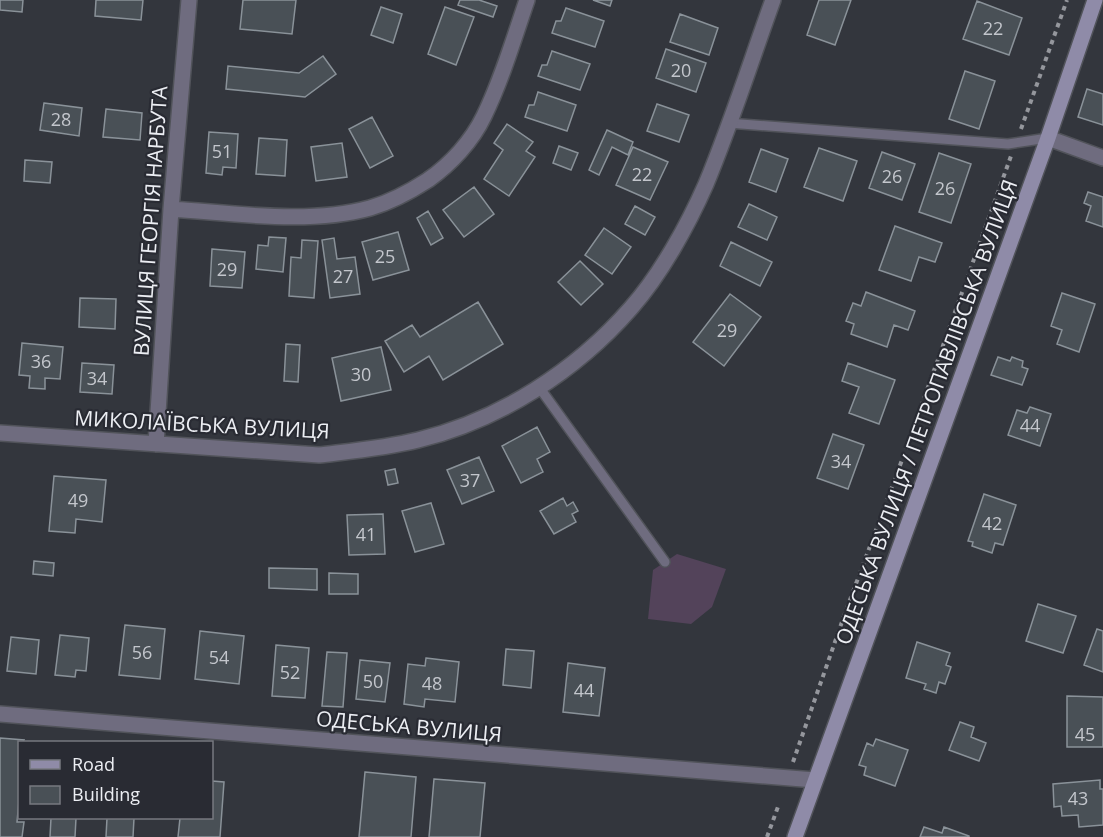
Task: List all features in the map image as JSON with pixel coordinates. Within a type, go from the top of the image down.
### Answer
[{"type":"main road","name":"ОДЕСЬКА ВУЛИЦЯ / ПЕТРОПАВЛІВСЬКА ВУЛИЦЯ","points":[[795,837],[1048,138],[1095,0]]},
{"type":"street","name":"ВУЛИЦЯ ГЕОРГІЯ НАРБУТА","points":[[156,444],[171,209],[189,0]]},
{"type":"street","points":[[171,209],[291,217],[338,214],[372,207],[412,190],[441,171],[465,146],[484,117],[527,0]]},
{"type":"street","name":"МИКОЛАЇВСЬКА ВУЛИЦЯ","points":[[0,433],[319,455],[417,440],[459,428],[501,410],[539,387],[600,341],[632,308],[657,275],[705,184],[773,0]]},
{"type":"street","points":[[1048,138],[1103,158]]},
{"type":"street","name":"ОДЕСЬКА ВУЛИЦЯ","points":[[0,714],[815,780]]},
{"type":"lane","points":[[728,123],[1008,144],[1048,138]]},
{"type":"lane","points":[[539,387],[665,562]]},
{"type":"path","points":[[793,762],[1067,0]]},
{"type":"path","points":[[767,837],[779,804]]},
{"type":"shaded area","points":[[677,554],[726,569],[712,607],[691,624],[648,619],[653,570]]},
{"type":"building","points":[[0,0],[23,0],[22,12],[0,10]]},
{"type":"building","points":[[96,0],[143,0],[141,20],[95,16]]},
{"type":"building","points":[[243,0],[296,0],[292,34],[240,29]]},
{"type":"building","points":[[460,0],[479,0],[497,6],[493,17],[458,5]]},
{"type":"building","points":[[593,0],[612,0],[610,6]]},
{"type":"building","points":[[819,0],[851,0],[835,45],[807,35]]},
{"type":"building","points":[[977,1],[1022,18],[1009,55],[963,39]]},
{"type":"building","points":[[381,7],[402,14],[393,43],[371,35]]},
{"type":"building","points":[[445,7],[474,17],[456,65],[428,54]]},
{"type":"building","points":[[566,8],[604,21],[595,47],[552,33],[556,21],[561,21]]},
{"type":"building","points":[[680,14],[718,28],[709,55],[670,42]]},
{"type":"building","points":[[666,49],[706,63],[696,92],[656,78]]},
{"type":"building","points":[[552,51],[590,64],[580,90],[538,76],[542,65],[547,65]]},
{"type":"building","points":[[323,56],[336,74],[305,97],[226,89],[228,66],[299,73]]},
{"type":"building","points":[[965,71],[995,81],[979,129],[949,119]]},
{"type":"building","points":[[1087,89],[1103,94],[1103,125],[1078,117]]},
{"type":"building","points":[[538,92],[576,105],[567,131],[525,117],[529,105],[534,105]]},
{"type":"building","points":[[44,103],[82,108],[79,136],[40,130]]},
{"type":"building","points":[[657,104],[689,115],[679,142],[647,131]]},
{"type":"building","points":[[106,109],[142,113],[140,140],[103,137]]},
{"type":"building","points":[[372,117],[393,156],[370,168],[349,129]]},
{"type":"building","points":[[507,124],[533,142],[526,151],[535,157],[509,196],[484,179],[503,150],[494,143]]},
{"type":"building","points":[[607,130],[633,142],[628,155],[612,147],[599,175],[589,170]]},
{"type":"building","points":[[209,132],[238,134],[236,168],[223,167],[222,175],[206,173]]},
{"type":"building","points":[[259,138],[287,140],[285,176],[256,174]]},
{"type":"building","points":[[342,143],[347,177],[316,181],[311,147]]},
{"type":"building","points":[[559,146],[578,153],[571,170],[553,163]]},
{"type":"building","points":[[633,147],[668,162],[650,200],[616,185]]},
{"type":"building","points":[[819,148],[857,161],[843,201],[804,187]]},
{"type":"building","points":[[761,149],[788,159],[776,192],[749,182]]},
{"type":"building","points":[[882,152],[915,164],[902,200],[869,188]]},
{"type":"building","points":[[939,153],[971,164],[951,223],[919,212]]},
{"type":"building","points":[[25,160],[52,162],[50,183],[24,181]]},
{"type":"building","points":[[474,187],[494,214],[464,237],[443,210]]},
{"type":"building","points":[[1088,192],[1103,197],[1103,227],[1086,221],[1091,206],[1084,203]]},
{"type":"building","points":[[749,204],[777,217],[767,240],[738,227]]},
{"type":"building","points":[[635,206],[655,217],[645,235],[625,224]]},
{"type":"building","points":[[428,211],[443,238],[431,245],[417,218]]},
{"type":"building","points":[[895,226],[942,243],[935,262],[919,257],[911,281],[879,270]]},
{"type":"building","points":[[604,228],[631,247],[612,274],[585,255]]},
{"type":"building","points":[[398,232],[409,270],[373,280],[362,242]]},
{"type":"building","points":[[269,237],[286,238],[283,272],[256,269],[258,245],[268,246]]},
{"type":"building","points":[[334,238],[337,259],[355,257],[360,294],[330,298],[322,240]]},
{"type":"building","points":[[302,240],[318,241],[314,298],[289,296],[291,257],[301,258]]},
{"type":"building","points":[[731,242],[772,262],[760,286],[720,266]]},
{"type":"building","points":[[212,249],[245,252],[242,288],[210,286]]},
{"type":"building","points":[[580,261],[603,284],[581,305],[558,282]]},
{"type":"building","points":[[866,292],[915,311],[908,330],[894,325],[887,347],[851,334],[854,324],[846,321],[853,303],[861,306]]},
{"type":"building","points":[[1062,293],[1095,304],[1079,352],[1057,344],[1062,330],[1051,326]]},
{"type":"building","points":[[730,294],[761,317],[724,366],[693,342]]},
{"type":"building","points":[[80,298],[116,299],[115,329],[79,327]]},
{"type":"building","points":[[478,302],[503,344],[443,380],[429,356],[404,372],[385,341],[412,325],[420,337]]},
{"type":"building","points":[[22,343],[63,347],[60,379],[45,378],[45,389],[29,388],[30,376],[19,375]]},
{"type":"building","points":[[286,344],[300,345],[298,382],[284,381]]},
{"type":"building","points":[[381,347],[391,390],[341,401],[332,358]]},
{"type":"building","points":[[998,357],[1010,361],[1012,357],[1023,361],[1022,367],[1028,369],[1022,385],[991,375]]},
{"type":"building","points":[[82,363],[114,365],[112,394],[80,392]]},
{"type":"building","points":[[848,363],[895,380],[879,424],[849,413],[859,387],[842,381]]},
{"type":"building","points":[[1030,407],[1051,414],[1040,446],[1008,435],[1017,410],[1027,413]]},
{"type":"building","points":[[537,427],[550,452],[537,459],[543,472],[521,483],[502,446]]},
{"type":"building","points":[[833,434],[864,445],[848,489],[817,478]]},
{"type":"building","points":[[479,457],[494,491],[462,504],[447,470]]},
{"type":"building","points":[[395,469],[398,483],[388,485],[385,471]]},
{"type":"building","points":[[54,476],[106,480],[102,522],[76,519],[75,533],[49,531]]},
{"type":"building","points":[[984,494],[1016,505],[1003,545],[995,543],[992,553],[972,546],[973,542],[968,541]]},
{"type":"building","points":[[563,498],[567,506],[573,502],[578,511],[572,514],[576,522],[554,534],[540,511]]},
{"type":"building","points":[[431,503],[444,544],[415,552],[402,511]]},
{"type":"building","points":[[383,514],[385,554],[349,555],[347,515]]},
{"type":"building","points":[[34,561],[54,563],[53,576],[33,574]]},
{"type":"building","points":[[269,568],[317,569],[317,590],[269,588]]},
{"type":"building","points":[[329,573],[358,574],[358,594],[329,594]]},
{"type":"building","points":[[1038,604],[1076,616],[1063,653],[1026,641]]},
{"type":"building","points":[[125,625],[165,629],[160,679],[119,675]]},
{"type":"building","points":[[1097,629],[1103,631],[1103,672],[1084,665]]},
{"type":"building","points":[[200,631],[244,636],[239,684],[195,679]]},
{"type":"building","points":[[60,635],[89,638],[86,671],[76,670],[75,677],[55,675]]},
{"type":"building","points":[[11,637],[39,640],[36,674],[7,671]]},
{"type":"building","points":[[917,642],[950,653],[946,665],[951,667],[945,684],[939,682],[936,693],[924,689],[926,684],[906,678]]},
{"type":"building","points":[[276,645],[309,648],[305,698],[272,696]]},
{"type":"building","points":[[506,649],[534,651],[531,688],[503,685]]},
{"type":"building","points":[[327,652],[347,653],[343,707],[322,706]]},
{"type":"building","points":[[426,658],[459,662],[455,702],[425,699],[424,707],[404,704],[408,664],[425,666]]},
{"type":"building","points":[[360,660],[390,663],[385,702],[356,699]]},
{"type":"building","points":[[568,663],[605,668],[599,716],[563,712]]},
{"type":"building","points":[[1067,696],[1103,697],[1103,747],[1067,747]]},
{"type":"building","points":[[960,722],[974,727],[971,737],[986,743],[979,761],[949,750]]},
{"type":"building","points":[[0,738],[24,740],[18,741],[17,822],[24,822],[22,837],[0,837]]},
{"type":"building","points":[[876,739],[908,750],[895,786],[864,775],[866,767],[859,765],[867,743],[873,746]]},
{"type":"building","points":[[365,772],[416,777],[411,837],[359,837]]},
{"type":"building","points":[[434,779],[485,783],[480,837],[429,837]]},
{"type":"building","points":[[1100,780],[1100,789],[1103,789],[1103,825],[1079,827],[1078,815],[1062,816],[1061,806],[1054,807],[1053,784]]},
{"type":"building","points":[[213,781],[224,782],[220,837],[178,837],[180,819],[213,819]]},
{"type":"building","points":[[51,819],[76,819],[75,837],[50,837]]},
{"type":"building","points":[[107,819],[134,819],[133,837],[106,837]]},
{"type":"building","points":[[924,827],[942,833],[944,827],[969,837],[920,837]]}]
